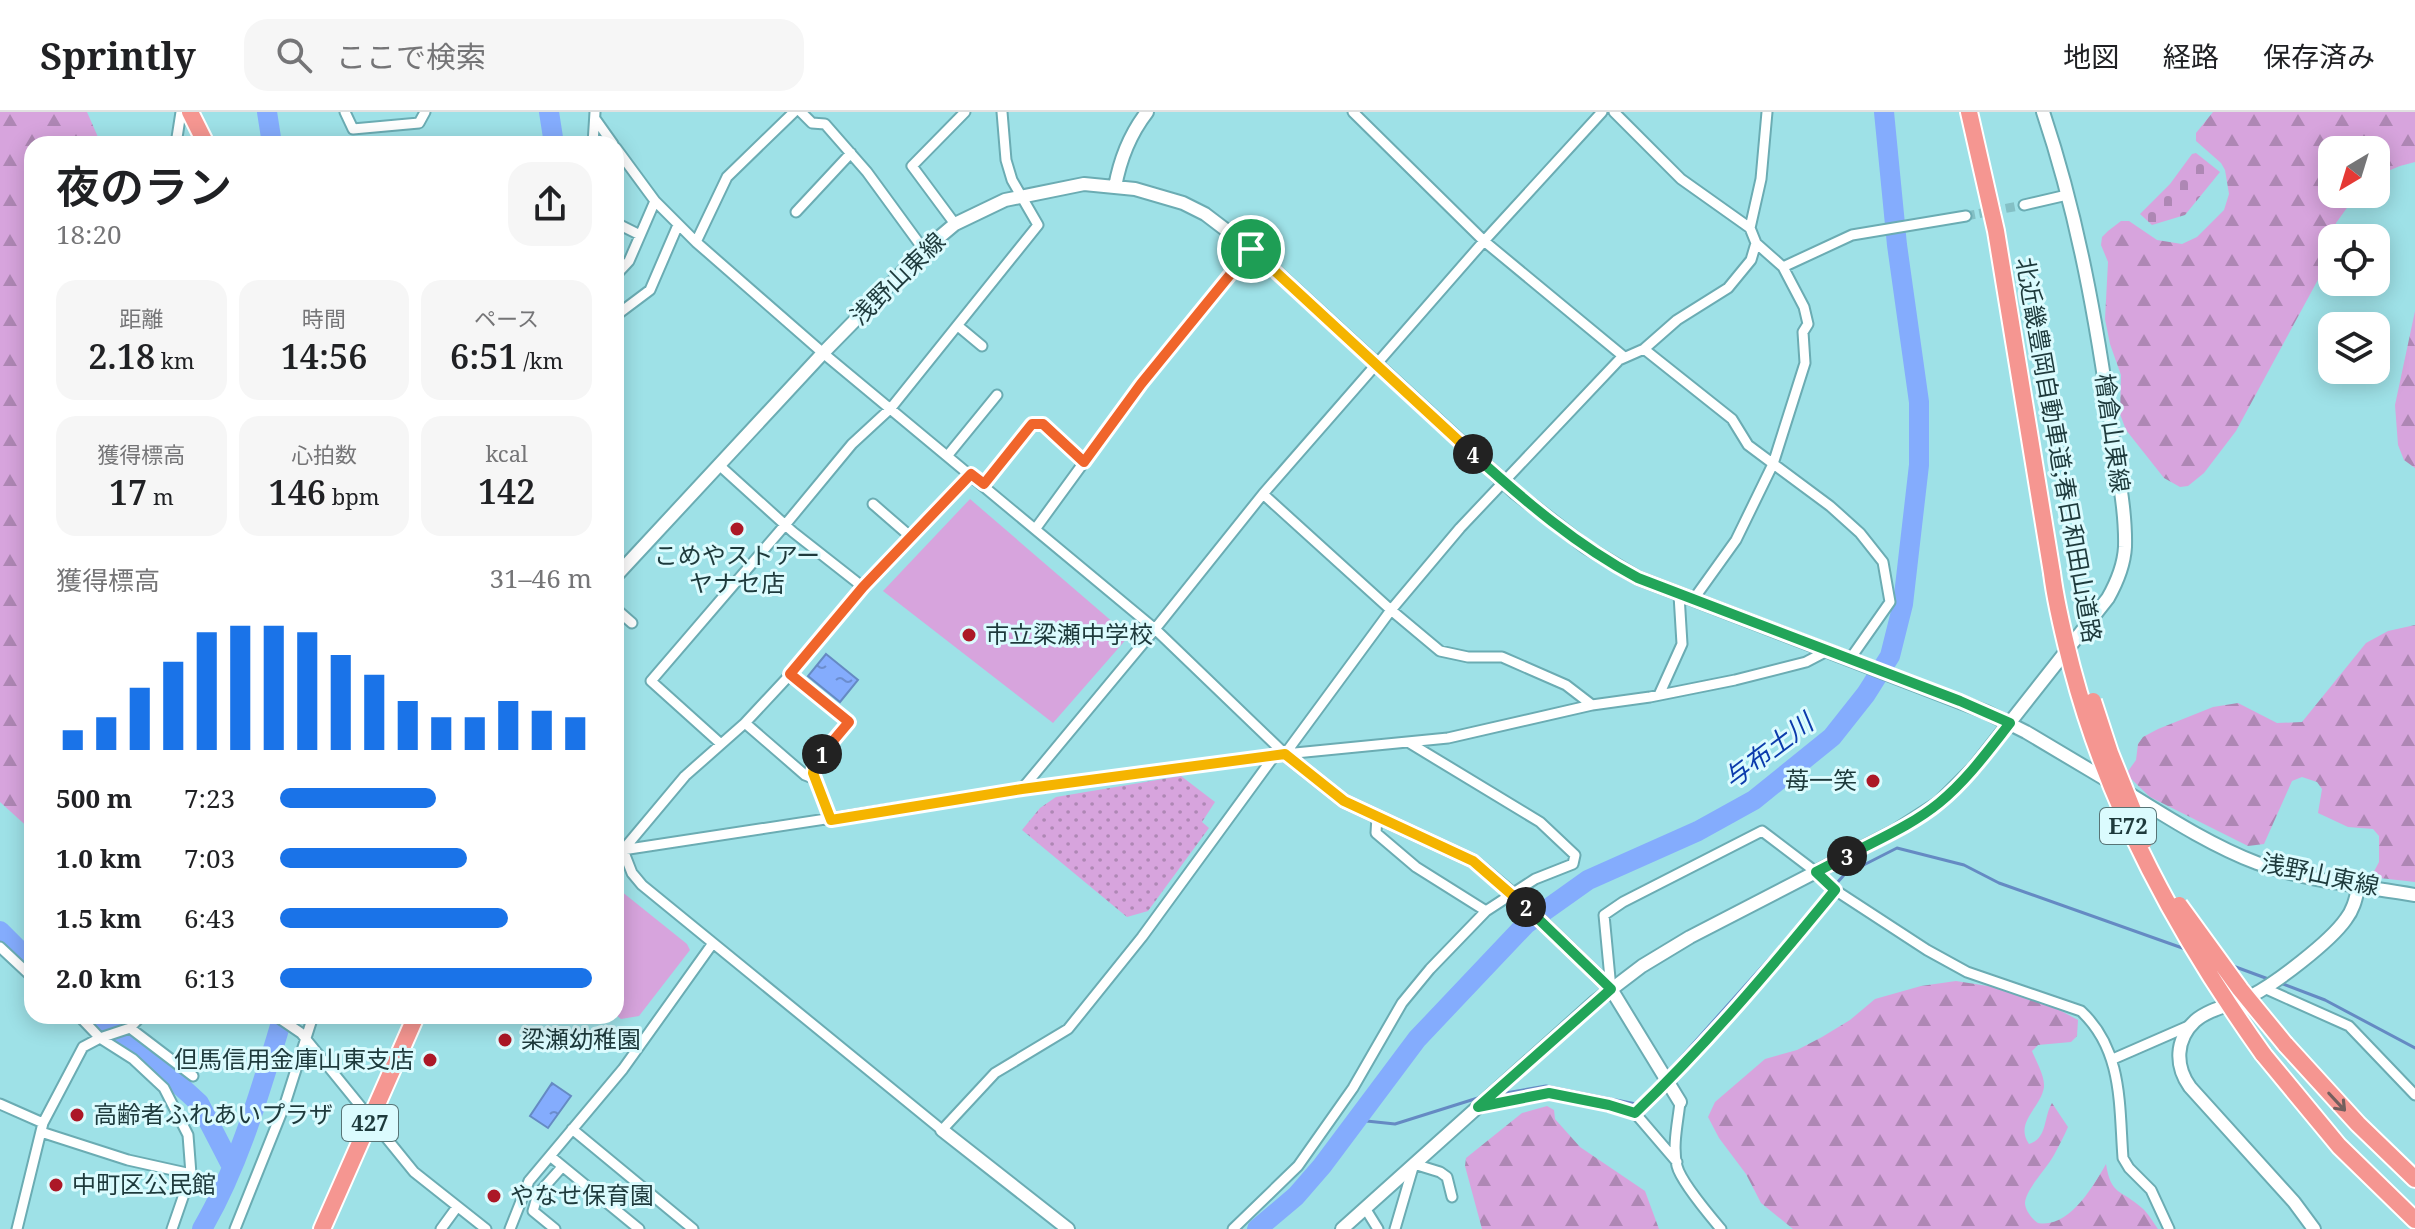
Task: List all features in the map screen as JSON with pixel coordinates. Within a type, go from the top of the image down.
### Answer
[{"type":"highway","points":[[190,112],[202,136]]},
{"type":"highway","name":"北近畿豊岡自動車道;春日和田山道路","points":[[1969,112],[1996,231],[2056,572],[2086,680],[2110,753],[2160,875],[2240,989],[2272,1050]]},
{"type":"highway","name":"北近畿豊岡自動車道;春日和田山道路","points":[[1976,112],[2003,228],[2056,572],[2056,603],[2091,734],[2123,816],[2199,958],[2343,1140],[2415,1218]]},
{"type":"highway","name":"427","points":[[322,1229],[413,1024]]},
{"type":"highway","points":[[2272,1050],[2348,1114],[2415,1179]]},
{"type":"main road","points":[[1115,187],[1129,140],[1147,112]]},
{"type":"main road","name":"檜倉山東線","points":[[1342,1229],[1611,989],[1642,966],[1690,937],[1897,830],[1939,803],[1964,780],[2108,598],[2119,576],[2125,547],[2124,521],[2096,326],[2081,249],[2043,112]]},
{"type":"main road","name":"浅野山東線","points":[[624,567],[823,353],[924,250],[955,224],[1022,195],[1084,184],[1135,189],[1183,203],[1205,214],[1251,249],[1504,482],[1586,547],[1638,578],[2010,723],[2240,856],[2276,869],[2415,895]]},
{"type":"main road","points":[[1280,754],[1344,801],[1473,861],[1515,897],[1611,989],[1680,1102]]},
{"type":"main road","points":[[2314,1229],[2294,1202],[2184,1079],[2180,1069],[2180,1048],[2192,1024],[2264,988],[2341,926],[2354,906],[2359,885]]},
{"type":"main road","points":[[942,1130],[1068,1229]]},
{"type":"street","points":[[177,136],[181,112]]},
{"type":"street","points":[[345,112],[353,129],[419,123],[425,112]]},
{"type":"street","points":[[696,242],[727,177],[794,112]]},
{"type":"street","points":[[801,112],[812,123],[825,124],[851,153],[924,250]]},
{"type":"street","points":[[955,224],[912,166],[965,112]]},
{"type":"street","points":[[721,744],[651,681],[852,444],[891,408],[1038,225],[1012,180],[1006,160],[1002,112]]},
{"type":"street","points":[[1353,112],[1484,241],[1623,356]]},
{"type":"street","points":[[1022,789],[1263,494],[1484,241],[1602,112]]},
{"type":"street","points":[[1614,112],[1681,179],[1750,228],[1756,243],[1783,267],[1804,307],[1808,324],[1803,332],[1805,363],[1773,464],[1736,540],[1693,600]]},
{"type":"street","points":[[1750,228],[1761,179],[1767,112]]},
{"type":"street","points":[[594,136],[595,116]]},
{"type":"street","points":[[595,116],[608,136]]},
{"type":"street","points":[[796,212],[851,153]]},
{"type":"street","points":[[624,159],[655,201],[696,242],[823,353],[1155,629],[1280,754]]},
{"type":"street","points":[[2024,205],[2067,195]]},
{"type":"street","points":[[624,266],[655,201]]},
{"type":"street","points":[[1783,267],[1852,235],[1966,216]]},
{"type":"street","points":[[624,310],[650,290],[678,225]]},
{"type":"street","points":[[624,227],[640,235]]},
{"type":"street","points":[[624,858],[638,881],[942,1130],[995,1073],[1068,1029],[1142,937],[1391,610],[1460,528],[1623,356],[1644,349],[1677,320],[1728,288],[1751,260],[1756,243]]},
{"type":"street","points":[[1036,528],[1141,384],[1251,249]]},
{"type":"street","points":[[958,326],[982,346]]},
{"type":"street","points":[[1644,349],[1732,419],[1748,445],[1840,515],[1860,533],[1883,562],[1890,602],[1854,661]]},
{"type":"street","points":[[948,455],[997,395]]},
{"type":"street","points":[[984,484],[1032,424],[1043,424],[1084,462]]},
{"type":"street","points":[[719,465],[785,525],[863,587]]},
{"type":"street","points":[[624,845],[685,776],[745,723],[863,587],[971,474]]},
{"type":"street","points":[[1263,494],[1440,651],[1468,657],[1502,657],[1566,685],[1592,705]]},
{"type":"street","points":[[873,504],[911,537]]},
{"type":"street","points":[[1659,695],[1682,644],[1679,595]]},
{"type":"street","points":[[624,616],[632,623]]},
{"type":"street","points":[[624,849],[1022,789],[1280,754],[1448,738],[1592,705],[1735,680],[1806,662],[1827,651]]},
{"type":"street","points":[[790,674],[849,722],[815,762],[813,773],[831,820]]},
{"type":"street","points":[[745,723],[805,775],[815,779]]},
{"type":"street","points":[[1233,1229],[1298,1166],[1353,1088],[1402,1003],[1430,969],[1486,911],[1515,897],[1535,879],[1573,864],[1575,855],[1540,822],[1408,742]]},
{"type":"street","points":[[1377,816],[1376,833],[1416,867],[1486,911]]},
{"type":"street","points":[[1611,989],[1604,915],[1623,902],[1762,831],[1835,890],[1927,950],[1967,972],[2081,1011],[2095,1024],[2113,1059],[2123,1158],[2151,1190],[2169,1229]]},
{"type":"street","points":[[1635,1113],[1667,1083],[1740,1003],[1835,890]]},
{"type":"street","points":[[510,1229],[529,1181],[623,1069],[713,943]]},
{"type":"street","points":[[0,947],[24,970]]},
{"type":"street","points":[[2264,988],[2349,1026],[2415,1095]]},
{"type":"street","points":[[87,1024],[100,1038],[133,1059],[164,1088],[188,1135],[191,1174],[172,1229]]},
{"type":"street","points":[[17,1229],[42,1128],[83,1047],[134,1024]]},
{"type":"street","points":[[287,1024],[304,1036],[414,1172],[486,1229]]},
{"type":"street","points":[[235,1229],[285,1104],[309,1024]]},
{"type":"street","points":[[2113,1059],[2192,1024]]},
{"type":"street","points":[[130,1028],[193,1076]]},
{"type":"street","points":[[1478,1107],[1549,1093],[1635,1113],[1677,1162],[1684,1179],[1721,1229]]},
{"type":"street","points":[[1677,1162],[1680,1102]]},
{"type":"street","points":[[0,1104],[42,1128],[128,1160],[191,1174]]},
{"type":"street","points":[[572,1129],[693,1229]]},
{"type":"street","points":[[550,1156],[639,1229]]},
{"type":"street","points":[[1395,1229],[1414,1164],[1447,1177],[1452,1197]]},
{"type":"street","points":[[555,1229],[533,1211],[538,1194],[562,1167]]},
{"type":"street","points":[[441,1229],[457,1207]]},
{"type":"street","points":[[1365,1208],[1378,1229]]},
{"type":"green space","points":[[0,112],[87,112],[98,136],[24,136],[24,824],[0,802]]},
{"type":"green space","points":[[2213,112],[2415,112],[2415,162],[2390,170],[2390,136],[2318,136],[2318,208],[2347,208],[2336,224],[2318,224],[2318,280],[2236,431],[2204,473],[2188,486],[2180,487],[2164,478],[2126,430],[2120,414],[2121,375],[2105,319],[2108,262],[2101,245],[2102,237],[2121,221],[2129,221],[2157,240],[2182,244],[2197,237],[2224,210],[2229,194],[2225,170],[2196,141],[2196,133]]},
{"type":"green space","points":[[2196,153],[2220,172],[2185,215],[2152,225],[2140,214]]},
{"type":"green space","points":[[2415,311],[2415,468],[2404,460],[2398,445],[2395,405]]},
{"type":"green space","points":[[970,499],[1129,636],[1053,723],[883,591]]},
{"type":"green space","points":[[2415,625],[2415,882],[2371,877],[2379,862],[2379,836],[2373,829],[2348,827],[2318,813],[2322,789],[2317,782],[2302,777],[2292,781],[2264,844],[2248,846],[2150,797],[2126,774],[2136,760],[2138,744],[2143,737],[2213,707],[2238,703],[2277,723],[2302,722],[2366,643],[2388,631]]},
{"type":"green space","points":[[1181,776],[1215,802],[1202,822],[1209,828],[1148,911],[1127,917],[1022,830],[1040,808],[1056,797]]},
{"type":"green space","points":[[624,893],[687,944],[690,950],[639,1016],[624,1018]]},
{"type":"green space","points":[[1956,981],[2026,992],[2078,1020],[2077,1036],[2071,1042],[2038,1045],[2032,1051],[2042,1073],[2044,1087],[2026,1122],[2025,1136],[2029,1144],[2039,1137],[2052,1103],[2068,1127],[2054,1155],[2026,1197],[2025,1206],[2031,1217],[2038,1223],[2049,1223],[2070,1213],[2106,1164],[2114,1187],[2144,1210],[2158,1229],[1793,1229],[1761,1203],[1746,1174],[1719,1138],[1708,1117],[1715,1102],[1765,1059],[1797,1050],[1822,1037],[1850,1020],[1875,999],[1921,986]]},
{"type":"green space","points":[[1547,1106],[1554,1110],[1555,1119],[1580,1147],[1645,1191],[1659,1229],[1482,1229],[1465,1166],[1466,1158],[1522,1113]]},
{"type":"water","points":[[826,654],[858,680],[840,702],[808,676]]},
{"type":"water","points":[[552,1083],[571,1096],[548,1128],[530,1116]]},
{"type":"waterway","points":[[267,112],[271,136]]},
{"type":"waterway","points":[[549,112],[553,136]]},
{"type":"waterway","name":"与布土川","points":[[1257,1229],[1296,1196],[1417,1039],[1526,924],[1588,880],[1698,831],[1754,800],[1832,737],[1866,694],[1890,656],[1903,604],[1919,465],[1919,402],[1897,245],[1884,112]]},
{"type":"waterway","points":[[1668,1072],[1844,875],[1897,848],[1964,865],[1999,883],[2188,950]]},
{"type":"waterway","points":[[0,931],[24,955]]},
{"type":"waterway","points":[[2233,966],[2271,980]]},
{"type":"waterway","points":[[2278,982],[2325,1000],[2415,1048]]},
{"type":"waterway","points":[[107,1024],[199,1103],[232,1167]]},
{"type":"waterway","points":[[202,1229],[239,1152],[281,1024]]},
{"type":"waterway","points":[[1500,1094],[1546,1086],[1636,1104],[1660,1080]]},
{"type":"waterway","points":[[1357,1120],[1395,1124],[1481,1097]]},
{"type":"tunnel","points":[[1966,216],[2024,205]]},
{"type":"place","name":"こめやストアー ヤナセ店","points":[[737,529]]},
{"type":"place","name":"市立梁瀬中学校","points":[[969,635]]},
{"type":"place","name":"苺一笑","points":[[1873,781]]},
{"type":"place","name":"梁瀬幼稚園","points":[[505,1040]]},
{"type":"place","name":"但馬信用金庫山東支店","points":[[430,1060]]},
{"type":"place","name":"高齢者ふれあいプラザ","points":[[77,1115]]},
{"type":"place","name":"中町区公民館","points":[[56,1185]]},
{"type":"place","name":"やなせ保育園","points":[[494,1196]]},
{"type":"route","points":[[1251,249],[1516,493],[1611,564],[1679,595],[1960,701],[2010,723],[1964,780],[1939,803],[1897,830],[1816,872],[1835,890],[1740,1003],[1667,1083],[1635,1113],[1549,1093],[1478,1107],[1611,989],[1517,898],[1473,861],[1344,801],[1285,754],[1022,789],[831,820],[813,773],[815,762],[849,722],[790,674],[863,587],[971,474],[984,484],[1032,424],[1043,424],[1084,462],[1141,384],[1251,249]]}]
